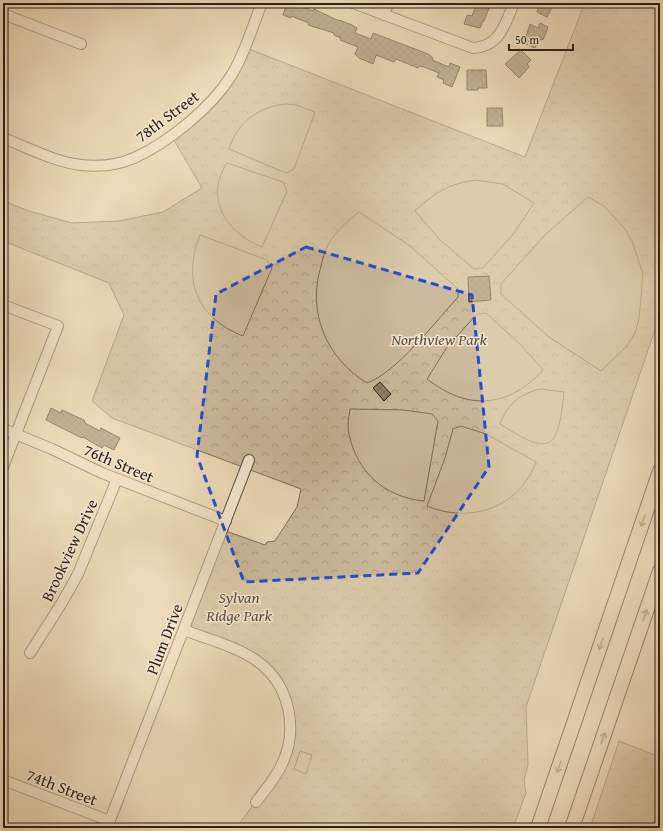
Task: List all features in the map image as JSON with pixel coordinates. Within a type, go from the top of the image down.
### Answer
[{"type":"highway","points":[[538,828],[660,471]]},
{"type":"highway","points":[[572,828],[660,571]]},
{"type":"street","name":"78th Street","points":[[3,138],[59,159],[81,165],[113,164],[134,158],[153,148],[200,113],[223,89],[238,62],[262,3]]},
{"type":"street","points":[[353,3],[473,48],[488,46],[494,42],[503,30],[514,3]]},
{"type":"street","points":[[384,15],[388,3]]},
{"type":"street","points":[[3,14],[81,44]]},
{"type":"street","points":[[3,305],[58,326],[3,467]]},
{"type":"street","name":"76th Street","points":[[3,429],[52,448],[89,468],[226,521]]},
{"type":"street","name":"Plum Drive","points":[[109,825],[249,460]]},
{"type":"street","name":"Brookview Drive","points":[[30,653],[60,608],[78,574],[117,479]]},
{"type":"street","points":[[184,630],[238,650],[256,660],[271,674],[282,690],[290,717],[290,741],[282,766],[256,802]]},
{"type":"street","name":"74th Street","points":[[3,780],[109,825]]},
{"type":"highlighted area","points":[[306,247],[472,295],[489,467],[418,573],[244,582],[197,456],[216,294]]},
{"type":"green space","name":"Northview Park","points":[[587,3],[660,3],[660,315],[526,707],[528,765],[524,780],[526,793],[513,828],[236,828],[282,766],[290,717],[267,669],[184,630],[223,530],[265,545],[267,542],[275,541],[297,507],[301,489],[112,418],[92,401],[124,315],[109,283],[3,241],[3,201],[29,211],[72,223],[119,221],[163,212],[202,188],[171,135],[200,113],[244,47],[525,157],[582,10]]},
{"type":"green space","points":[[286,104],[296,105],[315,112],[294,169],[286,173],[229,149],[238,131],[250,118],[267,108]]},
{"type":"green space","points":[[227,163],[283,182],[287,191],[262,247],[249,241],[238,233],[222,213],[218,201],[218,189],[220,176]]},
{"type":"green space","points":[[476,180],[503,184],[534,203],[514,233],[483,268],[474,269],[439,239],[415,211],[443,190],[458,184]]},
{"type":"green space","points":[[588,197],[604,206],[625,229],[632,241],[643,274],[639,319],[635,333],[627,346],[601,371],[549,337],[501,294],[501,284],[545,235]]},
{"type":"green space","points":[[359,212],[410,246],[458,289],[458,297],[403,358],[378,378],[367,383],[353,373],[341,361],[331,347],[323,332],[317,300],[317,283],[325,252],[340,228]]},
{"type":"green space","points":[[200,235],[267,260],[272,268],[243,336],[214,319],[204,308],[198,296],[194,282],[193,267],[195,252]]},
{"type":"green space","points":[[486,313],[520,344],[543,370],[530,383],[516,392],[502,398],[487,401],[472,400],[458,396],[442,389],[427,379],[447,347],[477,314]]},
{"type":"green space","points":[[541,389],[564,392],[562,412],[554,437],[548,442],[541,444],[530,441],[500,424],[511,405],[516,400],[527,393]]},
{"type":"green space","points":[[350,409],[404,410],[432,414],[438,421],[424,501],[410,499],[385,488],[374,480],[366,471],[358,460],[348,431]]},
{"type":"green space","points":[[461,426],[486,434],[536,462],[528,478],[518,491],[505,501],[491,508],[476,512],[460,513],[443,511],[427,506],[445,458],[453,429]]},
{"type":"green space","points":[[619,741],[660,757],[660,828],[590,828]]},
{"type":"green space","points":[[300,751],[312,755],[306,774],[294,769]]},
{"type":"building","points":[[287,3],[293,3],[313,11],[314,9],[339,21],[352,25],[357,28],[355,33],[371,39],[373,33],[428,54],[433,58],[432,60],[449,67],[450,63],[460,67],[452,87],[443,83],[444,80],[437,77],[439,73],[424,67],[419,66],[418,68],[396,59],[394,62],[376,55],[373,64],[359,58],[355,54],[358,47],[340,40],[341,38],[334,35],[334,33],[308,25],[309,23],[291,16],[291,18],[283,15]]},
{"type":"building","points":[[477,3],[491,3],[480,28],[464,24],[467,15],[472,16]]},
{"type":"building","points":[[541,3],[554,3],[547,17],[537,12]]},
{"type":"building","points":[[540,23],[548,27],[543,40],[541,39],[535,48],[524,43],[530,24],[538,28]]},
{"type":"building","points":[[521,50],[531,60],[527,64],[529,67],[519,78],[505,64]]},
{"type":"building","points":[[467,70],[486,70],[487,88],[467,90]]},
{"type":"building","points":[[487,108],[502,108],[503,126],[487,126]]},
{"type":"building","points":[[489,276],[491,300],[469,302],[468,277]]},
{"type":"building","points":[[380,382],[391,394],[384,401],[373,388]]},
{"type":"building","points":[[51,408],[61,413],[62,410],[84,420],[85,423],[100,431],[101,428],[120,438],[114,450],[104,445],[102,448],[83,437],[82,438],[46,420]]},
{"type":"park label","name":"Sylvan Ridge Park","points":[[239,606]]}]
